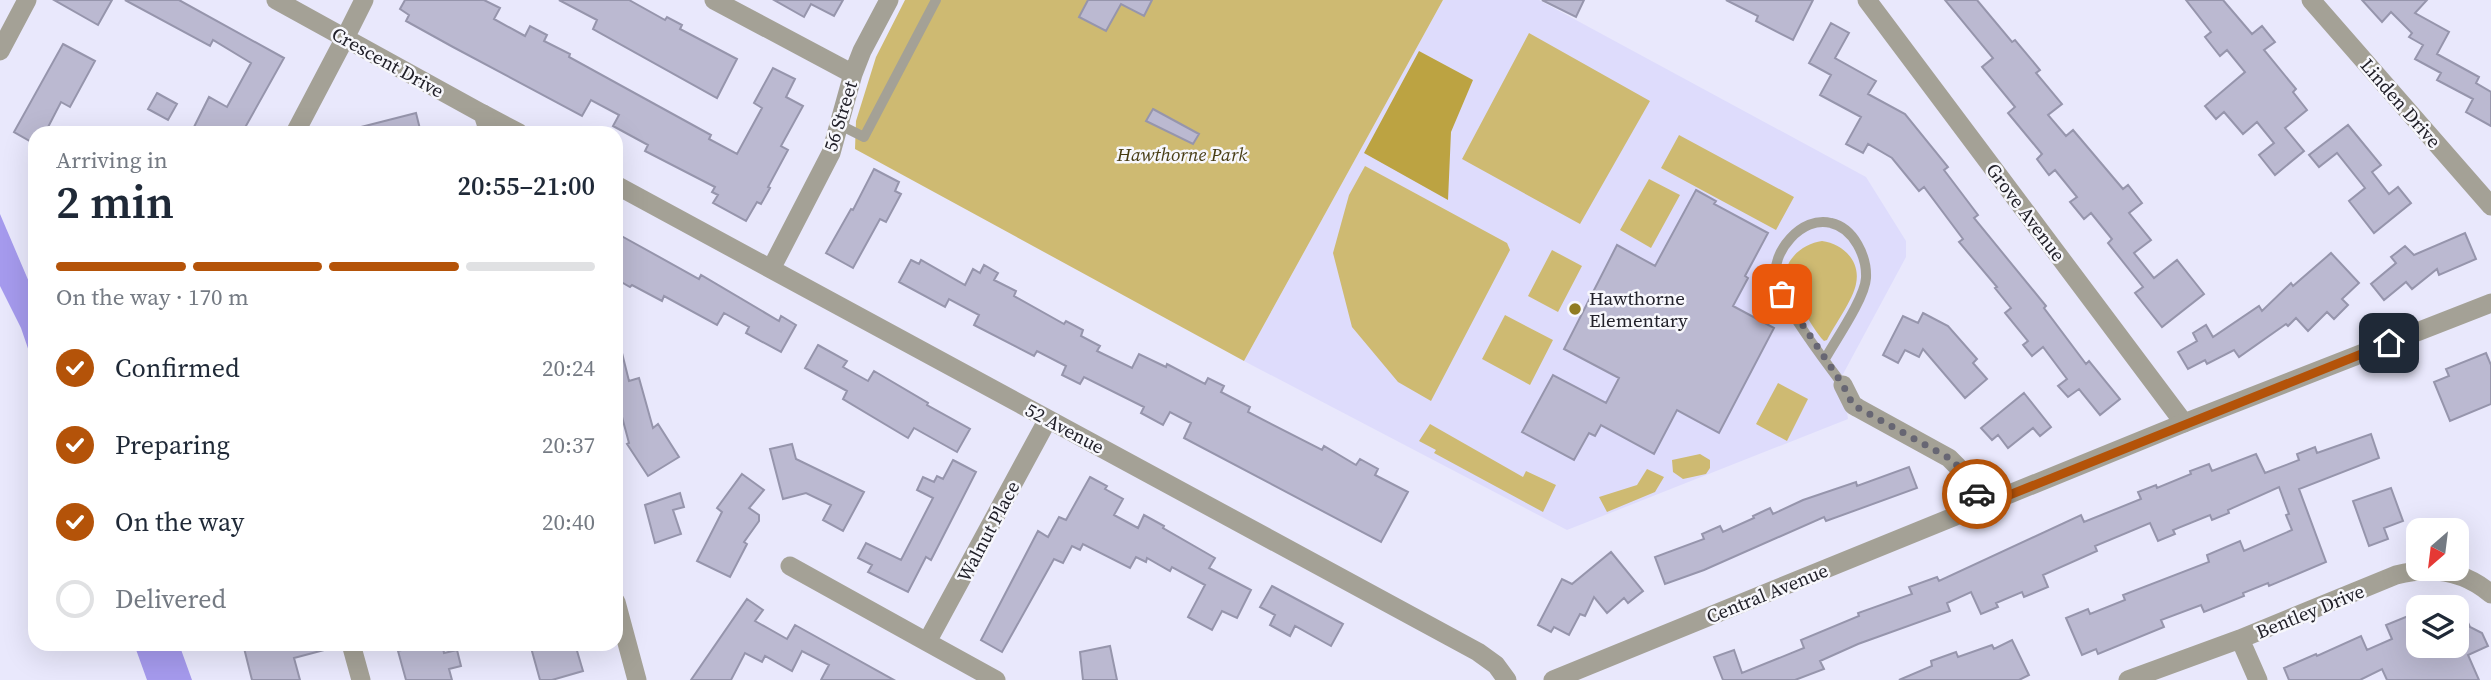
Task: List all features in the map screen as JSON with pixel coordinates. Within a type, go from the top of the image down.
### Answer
[{"type":"street","points":[[0,51],[27,0]]},
{"type":"street","name":"Crescent Drive","points":[[276,0],[483,114]]},
{"type":"street","points":[[299,126],[364,0]]},
{"type":"street","points":[[714,0],[853,74]]},
{"type":"street","name":"56 Street","points":[[771,269],[831,153],[853,74],[889,0]]},
{"type":"street","name":"Grove Avenue","points":[[1867,0],[2185,423]]},
{"type":"street","name":"Linden Drive","points":[[2311,0],[2491,206]]},
{"type":"street","points":[[483,114],[487,126]]},
{"type":"street","points":[[483,114],[506,126]]},
{"type":"street","name":"52 Avenue","points":[[623,189],[1478,652],[1496,665],[1507,680]]},
{"type":"street","name":"Central Avenue","points":[[1553,680],[2185,423],[2491,303]]},
{"type":"street","points":[[1843,385],[1853,405],[1957,465],[1970,481],[1982,506]]},
{"type":"street","name":"Walnut Place","points":[[927,642],[1048,419]]},
{"type":"street","points":[[790,566],[996,680]]},
{"type":"street","name":"Bentley Drive","points":[[2128,680],[2241,639],[2396,575],[2416,570],[2458,574],[2491,594]]},
{"type":"street","points":[[623,628],[637,680]]},
{"type":"street","points":[[2241,639],[2258,680]]},
{"type":"street","points":[[353,651],[361,680]]},
{"type":"lane","points":[[838,124],[864,137],[936,0]]},
{"type":"lane","points":[[1825,359],[1862,293],[1866,279],[1863,255],[1852,235],[1832,223],[1814,223],[1796,233],[1782,250],[1776,264],[1776,279],[1782,294],[1825,359],[1843,385]]},
{"type":"shaded area","name":"Hawthorne Elementary","points":[[1443,0],[1539,0],[1866,177],[1906,241],[1906,257],[1842,376],[1848,419],[1567,530],[1244,361]]},
{"type":"shaded area","points":[[1419,51],[1473,80],[1451,132],[1448,200],[1364,153]]},
{"type":"shaded area","points":[[0,214],[28,280],[28,348],[0,286]]},
{"type":"shaded area","points":[[137,651],[182,651],[192,680],[147,680]]},
{"type":"green space","name":"Hawthorne Park","points":[[905,0],[1443,0],[1244,361],[855,149],[856,121],[876,57]]},
{"type":"green space","points":[[1529,33],[1650,101],[1580,224],[1462,159]]},
{"type":"green space","points":[[1679,135],[1794,197],[1776,230],[1661,168]]},
{"type":"green space","points":[[1365,166],[1507,243],[1510,250],[1431,401],[1398,382],[1352,327],[1333,253],[1349,195]]},
{"type":"green space","points":[[1649,179],[1680,195],[1651,248],[1620,230]]},
{"type":"green space","points":[[1822,241],[1837,246],[1849,255],[1857,276],[1851,297],[1824,341],[1791,294],[1785,278],[1786,270],[1794,256],[1807,246]]},
{"type":"green space","points":[[1552,250],[1582,266],[1558,312],[1528,296]]},
{"type":"green space","points":[[1505,315],[1553,340],[1530,385],[1482,359]]},
{"type":"green space","points":[[1778,383],[1808,399],[1787,441],[1756,424]]},
{"type":"green space","points":[[1430,424],[1523,477],[1526,471],[1556,485],[1543,512],[1434,453],[1436,450],[1419,441]]},
{"type":"green space","points":[[1700,454],[1710,460],[1710,468],[1706,474],[1683,479],[1673,472],[1672,460]]},
{"type":"green space","points":[[1647,469],[1664,477],[1655,492],[1607,512],[1599,497],[1637,485]]},
{"type":"building","points":[[54,0],[112,0],[98,25]]},
{"type":"building","points":[[125,0],[179,0],[284,58],[246,126],[194,126],[209,97],[227,107],[251,63],[213,40],[210,46]]},
{"type":"building","points":[[405,0],[484,0],[500,8],[494,19],[525,36],[530,26],[547,35],[544,41],[570,54],[569,57],[711,135],[709,139],[737,154],[762,108],[754,103],[773,68],[795,79],[786,97],[803,106],[781,146],[788,150],[768,187],[770,188],[761,204],[757,202],[746,221],[713,203],[718,195],[712,192],[715,187],[645,151],[648,145],[623,131],[623,126],[613,126],[619,115],[591,100],[582,116],[406,21],[409,15],[400,9]]},
{"type":"building","points":[[559,0],[629,0],[665,20],[667,17],[682,25],[680,29],[737,59],[717,98],[593,29],[597,20]]},
{"type":"building","points":[[774,0],[843,0],[834,16],[811,4],[804,17]]},
{"type":"building","points":[[1088,0],[1152,0],[1144,16],[1121,4],[1106,31],[1079,17]]},
{"type":"building","points":[[1542,0],[1584,0],[1576,17]]},
{"type":"building","points":[[1726,0],[1813,0],[1793,40],[1756,21],[1758,16]]},
{"type":"building","points":[[1945,0],[1977,0],[2040,70],[2036,73],[2062,104],[2048,115],[2066,136],[2073,130],[2123,189],[2128,185],[2142,203],[2129,213],[2151,240],[2134,253],[2154,278],[2177,260],[2204,294],[2162,327],[2135,293],[2143,287],[2108,243],[2112,239],[2091,213],[2084,219],[2070,202],[2077,197],[2055,170],[2049,175],[2037,159],[2042,154],[2008,113],[2015,107],[1982,67],[1993,58]]},
{"type":"building","points":[[2186,0],[2223,0],[2252,34],[2262,26],[2275,42],[2264,50],[2296,89],[2293,92],[2307,110],[2285,128],[2304,151],[2275,175],[2259,155],[2274,143],[2257,122],[2243,134],[2224,112],[2216,119],[2205,106],[2245,72],[2227,50],[2220,56],[2205,37],[2211,32]]},
{"type":"building","points":[[2362,0],[2427,0],[2415,13],[2449,32],[2437,54],[2479,77],[2476,83],[2491,92],[2491,126],[2466,112],[2473,99],[2437,80],[2441,73],[2415,59],[2423,45],[2409,37],[2412,33],[2391,12],[2382,22]]},
{"type":"building","points":[[1831,23],[1849,33],[1835,58],[1876,81],[1868,94],[1905,114],[1948,167],[1944,170],[1978,215],[1974,218],[2046,306],[2044,308],[2086,364],[2089,361],[2120,399],[2100,415],[2079,389],[2068,397],[2058,386],[2067,379],[2043,347],[2032,356],[2023,345],[2028,341],[2005,313],[2011,308],[1959,242],[1963,239],[1924,187],[1919,191],[1892,158],[1868,144],[1863,153],[1846,144],[1861,117],[1820,95],[1831,75],[1809,63]]},
{"type":"building","points":[[63,44],[95,61],[70,107],[61,102],[49,126],[28,126],[28,140],[14,132]]},
{"type":"building","points":[[157,93],[177,104],[168,120],[148,109]]},
{"type":"building","points":[[1153,109],[1199,134],[1193,144],[1146,121]]},
{"type":"building","points":[[416,113],[419,126],[365,126]]},
{"type":"building","points":[[2348,125],[2381,165],[2372,172],[2389,194],[2398,187],[2411,203],[2374,233],[2349,201],[2365,188],[2337,153],[2319,167],[2309,155]]},
{"type":"building","points":[[874,169],[899,182],[895,191],[901,194],[886,222],[880,219],[853,268],[826,253],[851,209],[853,210]]},
{"type":"building","points":[[1696,190],[1716,201],[1714,204],[1768,233],[1745,276],[1748,278],[1733,306],[1774,328],[1719,433],[1677,410],[1654,454],[1601,425],[1595,436],[1589,433],[1574,460],[1522,432],[1553,375],[1606,403],[1619,378],[1564,349],[1617,245],[1655,266]]},
{"type":"building","points":[[2465,233],[2476,259],[2439,275],[2437,269],[2412,289],[2406,282],[2384,300],[2371,284],[2396,263],[2391,257],[2405,246],[2414,255]]},
{"type":"building","points":[[623,237],[699,279],[701,275],[779,321],[781,316],[796,325],[781,352],[746,333],[749,327],[724,313],[717,325],[664,296],[662,301],[632,285],[630,287],[623,283]]},
{"type":"building","points":[[2331,253],[2359,283],[2342,299],[2348,305],[2334,319],[2327,312],[2308,331],[2296,318],[2239,357],[2234,350],[2207,364],[2205,360],[2188,369],[2178,352],[2197,341],[2193,333],[2206,325],[2213,337],[2259,306],[2262,311],[2291,283],[2293,286]]},
{"type":"building","points":[[911,260],[919,264],[921,260],[965,285],[973,269],[980,273],[984,265],[998,273],[994,280],[1016,291],[1014,296],[1064,324],[1066,321],[1083,330],[1081,336],[1100,346],[1097,351],[1132,368],[1139,354],[1166,367],[1167,364],[1205,384],[1208,378],[1224,386],[1221,392],[1250,407],[1248,412],[1322,450],[1324,446],[1356,465],[1360,459],[1378,469],[1375,475],[1408,492],[1381,542],[1184,438],[1191,423],[1170,412],[1163,425],[1141,413],[1144,407],[1084,377],[1080,384],[1062,375],[1066,366],[1037,351],[1034,356],[974,325],[979,315],[949,299],[945,307],[899,282]]},
{"type":"building","points":[[1923,313],[1948,326],[1977,359],[1973,363],[1987,379],[1965,398],[1923,349],[1919,357],[1905,350],[1898,363],[1883,355],[1903,316],[1918,323]]},
{"type":"building","points":[[818,345],[847,361],[843,367],[868,381],[874,371],[970,429],[957,452],[914,428],[908,438],[843,399],[847,391],[805,368]]},
{"type":"building","points":[[2486,353],[2491,365],[2491,404],[2450,421],[2434,382],[2449,376],[2446,369]]},
{"type":"building","points":[[623,357],[629,381],[639,378],[653,428],[658,424],[679,457],[648,476],[627,444],[629,443],[623,421]]},
{"type":"building","points":[[2024,393],[2051,427],[2040,436],[2033,428],[2008,448],[1998,435],[1992,440],[1981,428]]},
{"type":"building","points":[[2371,434],[2379,458],[2299,489],[2326,562],[2269,586],[2268,583],[2243,593],[2244,596],[2204,612],[2201,605],[2161,620],[2164,627],[2098,654],[2096,649],[2082,655],[2066,618],[2088,609],[2090,614],[2125,600],[2123,595],[2209,562],[2207,555],[2240,541],[2244,551],[2292,530],[2279,487],[2212,520],[2210,515],[2173,530],[2175,534],[2158,541],[2150,523],[2095,546],[2097,551],[2043,575],[2048,587],[2024,597],[2022,592],[1996,603],[1998,607],[1981,614],[1971,592],[1947,603],[1950,611],[1858,644],[1820,661],[1824,669],[1795,680],[1723,680],[1714,657],[1734,650],[1742,673],[1804,648],[1801,640],[1859,616],[1858,613],[1912,594],[1909,587],[1937,577],[1939,581],[2081,515],[2084,522],[2141,499],[2138,492],[2156,485],[2157,488],[2191,474],[2190,471],[2209,464],[2212,471],[2256,454],[2265,473],[2299,460],[2297,454],[2315,447],[2317,453]]},
{"type":"building","points":[[792,444],[796,459],[864,492],[843,531],[823,520],[831,505],[806,493],[783,499],[770,449]]},
{"type":"building","points":[[953,460],[976,472],[931,560],[926,557],[908,592],[868,572],[872,565],[858,558],[866,543],[901,560],[933,498],[917,490],[923,477],[934,482],[937,476],[943,479]]},
{"type":"building","points":[[1909,467],[1917,488],[1826,521],[1824,517],[1704,570],[1665,584],[1655,557],[1704,539],[1702,534],[1720,526],[1723,532],[1770,508],[1773,514],[1803,500],[1856,482],[1857,486]]},
{"type":"building","points":[[742,474],[764,490],[749,508],[759,515],[759,521],[744,542],[747,544],[730,577],[697,561],[722,512],[717,508]]},
{"type":"building","points":[[1090,477],[1123,499],[1114,515],[1138,528],[1144,515],[1215,558],[1209,568],[1251,590],[1237,618],[1222,611],[1212,630],[1188,617],[1205,585],[1172,567],[1170,571],[1147,558],[1146,562],[1136,557],[1130,568],[1083,544],[1080,550],[1072,546],[1063,563],[1054,559],[1002,652],[981,640],[1038,531],[1048,537],[1059,517],[1066,520]]},
{"type":"building","points":[[2391,488],[2403,521],[2384,528],[2388,539],[2369,546],[2353,501]]},
{"type":"building","points":[[680,493],[684,507],[673,510],[681,534],[655,543],[645,505]]},
{"type":"building","points":[[1611,552],[1643,591],[1628,603],[1624,598],[1607,613],[1594,597],[1585,616],[1580,614],[1569,635],[1554,627],[1551,632],[1538,625],[1562,579],[1572,584]]},
{"type":"building","points":[[1272,586],[1343,624],[1331,646],[1295,626],[1290,636],[1270,625],[1275,615],[1260,607]]},
{"type":"building","points":[[747,599],[763,610],[755,621],[787,639],[795,625],[894,680],[821,680],[829,665],[802,651],[792,671],[765,656],[762,662],[745,653],[731,680],[691,680]]},
{"type":"building","points":[[2406,617],[2406,658],[2469,657],[2479,680],[2387,680],[2382,669],[2360,680],[2289,680],[2284,668],[2361,636],[2367,650],[2392,639],[2386,625]]},
{"type":"building","points":[[2469,625],[2482,633],[2488,646],[2469,655]]},
{"type":"building","points":[[2012,640],[2029,675],[2019,680],[1899,680],[1932,666],[1931,661],[1956,652],[1958,657],[1992,645],[1994,649]]},
{"type":"building","points":[[1110,646],[1117,680],[1083,680],[1080,652]]},
{"type":"building","points":[[245,651],[320,651],[294,658],[300,680],[252,680]]},
{"type":"building","points":[[398,651],[457,651],[461,666],[449,669],[452,680],[406,680]]},
{"type":"building","points":[[532,651],[577,651],[583,671],[552,680],[540,680]]},
{"type":"way so far","points":[[1782,294],[1843,385],[1853,405],[1949,458],[1964,472],[1977,494]]},
{"type":"place","name":"Hawthorne Elementary","points":[[1575,309]]},
{"type":"route","points":[[1977,494],[1982,506],[2389,343]]}]
